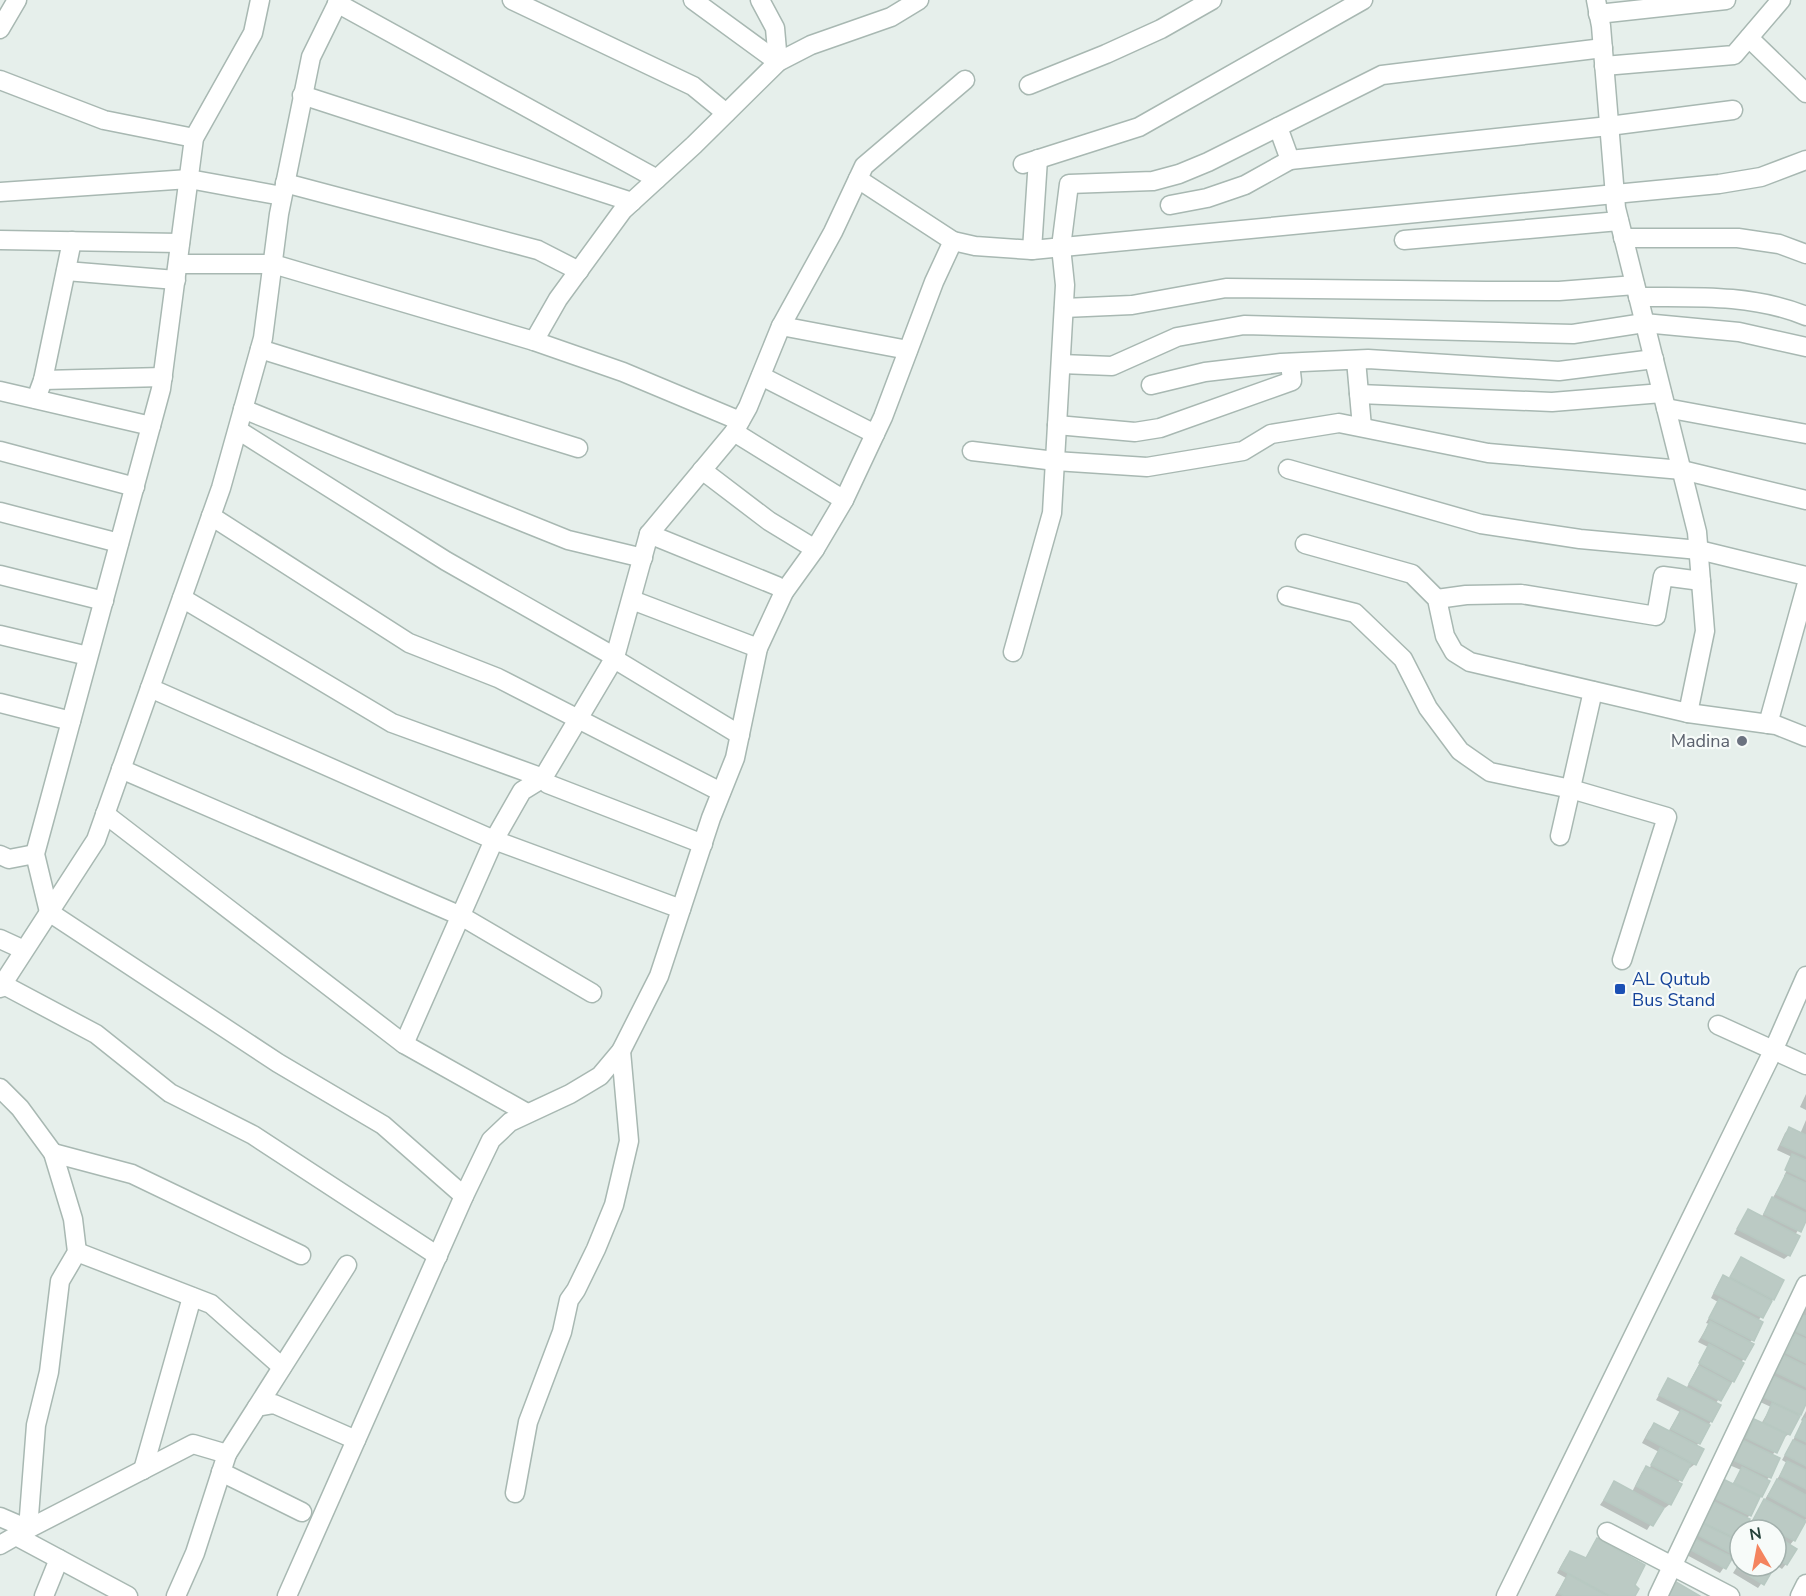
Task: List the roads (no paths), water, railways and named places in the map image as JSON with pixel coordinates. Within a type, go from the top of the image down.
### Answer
[{"type":"street","points":[[0,29],[17,0]]},
{"type":"street","points":[[260,0],[253,33],[194,138],[163,377],[34,854],[49,912],[278,1062],[383,1125],[464,1196]]},
{"type":"street","points":[[512,0],[693,86],[726,113]]},
{"type":"street","points":[[693,0],[778,62]]},
{"type":"street","points":[[760,0],[775,28],[778,62]]},
{"type":"street","points":[[534,341],[558,299],[623,210],[778,62],[811,45],[891,17],[919,0]]},
{"type":"street","points":[[1029,85],[1152,33],[1212,0]]},
{"type":"street","points":[[1032,250],[1030,161],[1139,128],[1363,0]]},
{"type":"street","points":[[1688,713],[1705,631],[1697,532],[1621,230],[1615,195],[1597,7],[1726,0]]},
{"type":"street","points":[[1013,652],[1052,513],[1065,285],[1061,247],[1069,184],[1152,181],[1179,174],[1208,162],[1382,75],[1603,57],[1734,55],[1781,0]]},
{"type":"street","points":[[438,1256],[253,1135],[170,1093],[96,1034],[1,986],[96,840],[211,516],[238,430],[263,338],[284,189],[311,57],[338,2],[657,179]]},
{"type":"street","points":[[1749,38],[1806,93]]},
{"type":"street","points":[[0,80],[104,120],[194,138]]},
{"type":"street","points":[[404,1044],[494,840],[522,791],[546,781],[577,719],[618,660],[650,534],[737,427],[781,326],[832,232],[864,166],[965,81]]},
{"type":"street","points":[[302,95],[632,202]]},
{"type":"street","points":[[1170,205],[1207,198],[1245,185],[1290,160],[1609,126],[1733,110]]},
{"type":"street","points":[[1278,127],[1290,160]]},
{"type":"street","points":[[858,179],[953,241],[975,246],[1032,250],[1719,184],[1761,177],[1806,160]]},
{"type":"street","points":[[0,192],[189,179],[284,189],[538,250],[579,271]]},
{"type":"street","points":[[1404,240],[1621,230],[1738,238],[1779,244],[1806,254]]},
{"type":"street","points":[[0,240],[180,243]]},
{"type":"street","points":[[36,399],[43,380],[72,241]]},
{"type":"street","points":[[287,1596],[464,1196],[492,1140],[510,1122],[570,1094],[600,1076],[621,1052],[659,976],[721,792],[735,758],[758,648],[784,592],[844,500],[874,434],[934,282],[953,241]]},
{"type":"street","points":[[66,271],[177,272],[273,264],[534,341],[624,372],[737,427],[844,500]]},
{"type":"street","points":[[1064,308],[1132,305],[1226,288],[1637,291],[1725,297],[1787,308],[1806,316]]},
{"type":"street","points":[[1061,364],[1112,366],[1177,337],[1244,325],[1573,334],[1644,323],[1739,332],[1806,347]]},
{"type":"street","points":[[781,326],[908,350]]},
{"type":"street","points":[[260,349],[578,448]]},
{"type":"street","points":[[1151,386],[1205,372],[1290,363],[1356,360],[1559,370],[1653,359]]},
{"type":"street","points":[[1356,360],[1362,427]]},
{"type":"street","points":[[1057,425],[1135,432],[1160,428],[1292,381],[1290,363]]},
{"type":"street","points":[[761,375],[874,434]]},
{"type":"street","points":[[43,380],[163,377]]},
{"type":"street","points":[[0,391],[151,426]]},
{"type":"street","points":[[1359,394],[1552,402],[1664,400],[1806,434]]},
{"type":"street","points":[[243,409],[568,540],[643,558]]},
{"type":"street","points":[[972,451],[1147,468],[1243,451],[1271,434],[1339,423],[1488,453],[1682,470],[1806,500]]},
{"type":"street","points":[[238,430],[446,561],[618,660],[740,735]]},
{"type":"street","points":[[0,452],[135,487]]},
{"type":"street","points":[[1288,469],[1481,524],[1580,539],[1699,550],[1806,576]]},
{"type":"street","points":[[702,470],[770,521],[814,549]]},
{"type":"street","points":[[0,512],[119,543]]},
{"type":"street","points":[[211,516],[409,643],[498,678],[721,792]]},
{"type":"street","points":[[650,534],[777,586],[784,592]]},
{"type":"street","points":[[1305,544],[1412,574],[1437,599],[1445,636],[1454,652],[1470,662],[1688,713],[1776,725],[1806,737]]},
{"type":"street","points":[[0,574],[104,601]]},
{"type":"street","points":[[1437,599],[1466,595],[1521,594],[1656,616],[1663,576],[1701,581]]},
{"type":"street","points":[[1768,724],[1806,587]]},
{"type":"street","points":[[1287,596],[1355,613],[1402,659],[1428,708],[1460,751],[1490,772],[1571,789],[1667,817],[1622,960]]},
{"type":"street","points":[[182,598],[392,723],[703,844]]},
{"type":"street","points":[[632,600],[758,648]]},
{"type":"street","points":[[0,635],[88,656]]},
{"type":"street","points":[[150,688],[494,840],[681,909]]},
{"type":"street","points":[[1560,836],[1593,691]]},
{"type":"street","points":[[0,703],[71,722]]},
{"type":"street","points":[[121,769],[462,916],[592,993]]},
{"type":"street","points":[[105,814],[404,1044],[527,1113]]},
{"type":"street","points":[[0,855],[9,859],[34,854]]},
{"type":"street","points":[[0,939],[24,950]]},
{"type":"street","points":[[1506,1596],[1773,1051],[1806,976]]},
{"type":"street","points":[[1718,1025],[1806,1065]]},
{"type":"street","points":[[515,1493],[528,1422],[562,1332],[569,1300],[596,1249],[614,1205],[629,1141],[621,1052]]},
{"type":"street","points":[[0,1088],[20,1108],[53,1153],[74,1219],[77,1252],[60,1281],[49,1371],[36,1425],[15,1537]]},
{"type":"street","points":[[53,1153],[132,1174],[301,1255]]},
{"type":"street","points":[[77,1252],[212,1304],[282,1367]]},
{"type":"street","points":[[176,1596],[195,1554],[227,1454],[347,1265]]},
{"type":"street","points":[[1658,1596],[1806,1285]]},
{"type":"street","points":[[143,1470],[192,1297]]},
{"type":"street","points":[[257,1407],[274,1404],[356,1440]]},
{"type":"street","points":[[15,1537],[193,1444],[227,1454]]},
{"type":"street","points":[[221,1472],[302,1512]]},
{"type":"street","points":[[0,1517],[15,1537],[128,1596]]},
{"type":"street","points":[[1607,1532],[1730,1596]]},
{"type":"street","points":[[44,1596],[59,1559]]},
{"type":"street","points":[[1800,1596],[1806,1584]]},
{"type":"place","name":"Madina","points":[[1742,741]]},
{"type":"place","name":"AL Qutub Bus Stand","points":[[1620,989]]}]
